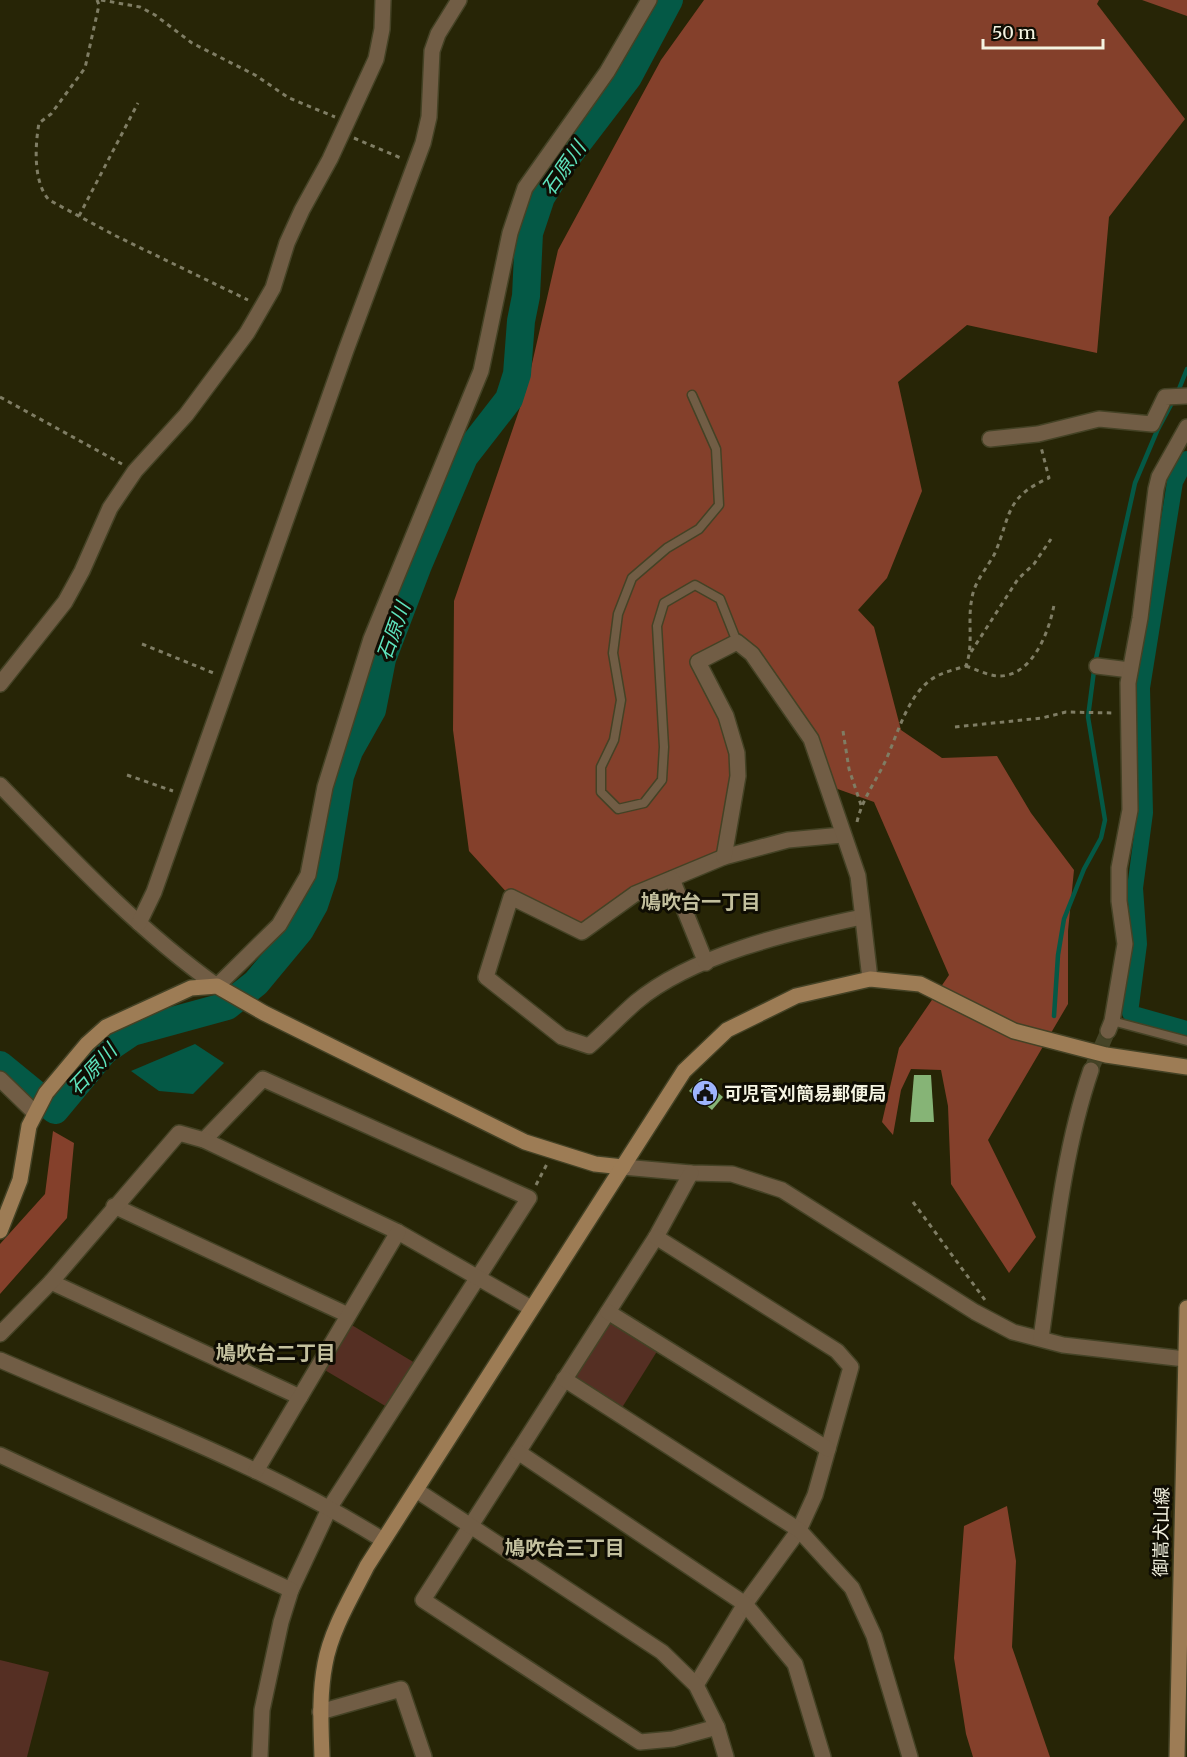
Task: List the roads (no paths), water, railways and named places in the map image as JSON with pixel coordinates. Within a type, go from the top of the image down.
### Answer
[{"type":"street","points":[[0,684],[65,602],[82,571],[110,508],[135,471],[186,415],[247,333],[273,288],[287,243],[376,58],[382,29],[383,0]]},
{"type":"street","points":[[139,923],[154,892],[346,350],[416,163],[429,117],[432,51],[438,34],[459,0]]},
{"type":"street","points":[[0,1231],[20,1180],[24,1142],[34,1112],[46,1093],[87,1044],[106,1028],[191,988],[217,986],[279,925],[308,875],[324,787],[371,639],[481,371],[510,233],[525,188],[607,72],[649,0]]},
{"type":"street","points":[[990,439],[1038,434],[1099,419],[1152,424],[1165,398],[1187,396]]},
{"type":"street","points":[[1110,1026],[1125,944],[1119,901],[1119,868],[1130,810],[1128,683],[1140,618],[1156,489],[1159,477],[1187,427]]},
{"type":"street","points":[[724,857],[738,776],[737,753],[726,716],[698,662],[737,642],[752,654],[811,739],[842,835],[858,876],[870,979]]},
{"type":"street","points":[[1097,666],[1130,670]]},
{"type":"street","points":[[0,785],[139,923],[185,964],[217,986],[264,1013],[525,1142],[595,1164],[691,1173],[732,1174],[782,1190],[1005,1328],[1064,1346],[1185,1359]]},
{"type":"street","points":[[842,835],[788,840],[724,857],[635,894],[582,932],[510,897],[486,977],[562,1037],[589,1046],[637,1001],[688,969],[792,931],[862,917]]},
{"type":"street","points":[[672,879],[706,963]]},
{"type":"street","points":[[322,1757],[320,1712],[325,1663],[343,1615],[383,1540],[684,1071],[728,1030],[796,996],[870,979],[920,984],[1014,1031],[1106,1055],[1187,1067]]},
{"type":"street","points":[[1041,1338],[1061,1197],[1080,1101],[1091,1070]]},
{"type":"street","points":[[0,1079],[34,1112]]},
{"type":"street","points":[[204,1140],[263,1079],[529,1198],[330,1507],[291,1590],[262,1710],[260,1757]]},
{"type":"street","points":[[0,1334],[51,1282],[179,1133],[204,1140],[398,1232],[531,1308]]},
{"type":"street","points":[[691,1173],[656,1237],[423,1600],[640,1742],[673,1739],[717,1727]]},
{"type":"street","points":[[114,1206],[348,1315]]},
{"type":"street","points":[[256,1471],[398,1232]]},
{"type":"street","points":[[656,1237],[837,1351],[851,1367],[815,1495],[798,1530],[745,1604],[696,1685]]},
{"type":"street","points":[[51,1282],[300,1397]]},
{"type":"street","name":"御嵩犬山線","points":[[1177,1757],[1187,1308]]},
{"type":"street","points":[[608,1312],[828,1449]]},
{"type":"street","points":[[0,1360],[256,1471],[330,1507],[383,1540]]},
{"type":"street","points":[[564,1379],[798,1530],[852,1588],[874,1636],[910,1757]]},
{"type":"street","points":[[518,1452],[745,1604],[795,1664],[823,1757]]},
{"type":"street","points":[[0,1455],[291,1590]]},
{"type":"street","points":[[416,1490],[662,1652],[696,1685],[717,1727],[726,1757]]},
{"type":"street","points":[[320,1712],[401,1689],[424,1757]]},
{"type":"lane","points":[[692,396],[716,449],[719,505],[699,529],[667,548],[632,578],[618,614],[613,653],[621,700],[614,740],[601,767],[602,792],[618,809],[644,803],[662,780],[664,747],[657,626],[664,603],[695,585],[720,599],[737,642]]},
{"type":"lane","points":[[1110,1026],[1187,1041]]},
{"type":"water","points":[[195,1044],[224,1063],[193,1094],[159,1091],[131,1071]]},
{"type":"waterway","name":"石原川","points":[[0,1065],[55,1110],[104,1051],[132,1032],[227,1006],[256,983],[300,930],[314,905],[324,875],[340,776],[349,751],[372,710],[382,659],[418,565],[464,457],[509,399],[517,374],[521,321],[526,296],[529,233],[541,197],[563,162],[628,77],[669,0]]},
{"type":"waterway","points":[[1177,394],[1187,369]]},
{"type":"waterway","points":[[1054,1016],[1058,955],[1064,919],[1084,869],[1101,838],[1105,820],[1088,717],[1095,663],[1135,483],[1157,431],[1173,401]]},
{"type":"waterway","points":[[1187,459],[1175,482],[1142,688],[1145,813],[1135,888],[1139,944],[1130,1013],[1187,1029]]},
{"type":"tunnel","points":[[1091,1070],[1108,1031]]},
{"type":"place","name":"可児菅刈簡易郵便局","points":[[705,1093]]},
{"type":"district","name":"鳩吹台一丁目","points":[[701,901]]},
{"type":"district","name":"鳩吹台二丁目","points":[[276,1352]]},
{"type":"district","name":"鳩吹台三丁目","points":[[565,1547]]}]
